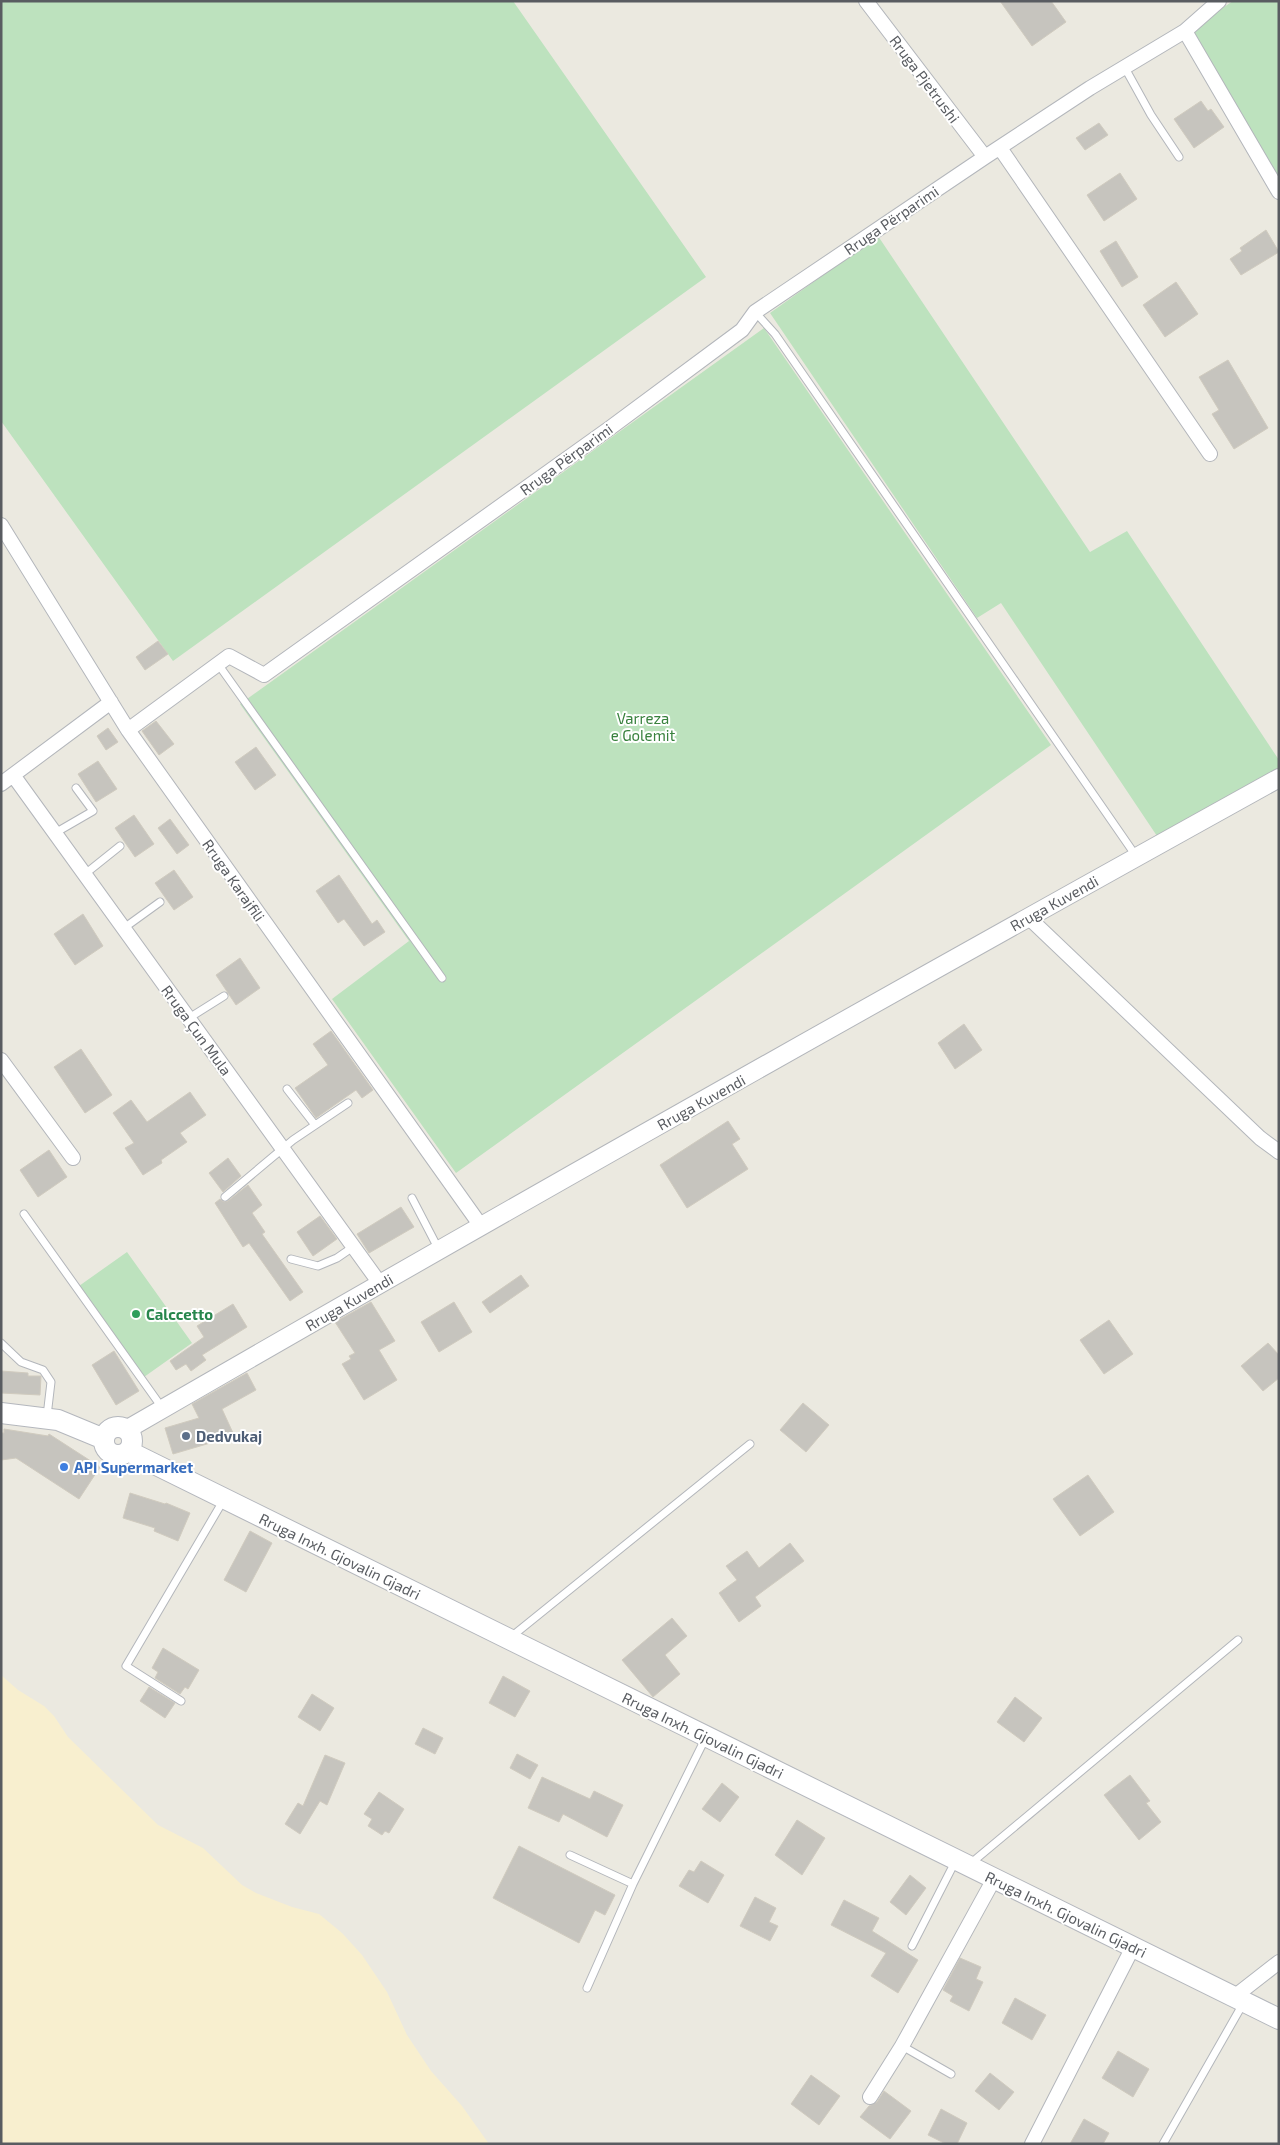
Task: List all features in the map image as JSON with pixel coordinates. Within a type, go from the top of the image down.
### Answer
[{"type":"main road","points":[[1,1413],[47,1418],[71,1424],[104,1439]]},
{"type":"main road","points":[[115,1428],[126,1430],[132,1442],[128,1451],[117,1455],[112,1454],[104,1445],[104,1439],[110,1430],[115,1428]]},
{"type":"main road","name":"Rruga Inxh. Gjovalin Gjadri","points":[[128,1451],[1279,2019]]},
{"type":"street","name":"Rruga Pjetrushi","points":[[866,1],[984,157]]},
{"type":"street","name":"Rruga Përparimi","points":[[128,730],[229,656],[264,675],[610,428],[742,330],[755,312],[984,157],[1090,88],[1185,30],[1219,1]]},
{"type":"street","points":[[1185,30],[1279,192]]},
{"type":"street","points":[[1000,148],[1210,454]]},
{"type":"street","name":"Rruga Karajfili","points":[[4,533],[128,730],[481,1226]]},
{"type":"street","points":[[1,784],[111,702]]},
{"type":"street","name":"Rruga Çun Mula","points":[[13,774],[381,1285]]},
{"type":"street","name":"Rruga Kuvendi","points":[[126,1430],[481,1226],[1028,917],[1279,778]]},
{"type":"street","points":[[1028,917],[1260,1138],[1279,1152]]},
{"type":"street","points":[[1,1060],[73,1158]]},
{"type":"street","points":[[870,2097],[902,2046],[994,1879]]},
{"type":"street","points":[[1032,2144],[1133,1947]]},
{"type":"street","points":[[1239,1999],[1279,1962]]},
{"type":"lane","points":[[1125,68],[1151,115],[1179,157]]},
{"type":"lane","points":[[755,312],[775,334],[1137,857]]},
{"type":"lane","points":[[218,664],[442,978]]},
{"type":"lane","points":[[55,833],[93,811],[76,788]]},
{"type":"lane","points":[[85,874],[120,846]]},
{"type":"lane","points":[[124,928],[160,902]]},
{"type":"lane","points":[[189,1018],[224,996]]},
{"type":"lane","points":[[287,1088],[315,1125]]},
{"type":"lane","points":[[225,1196],[292,1140],[348,1103]]},
{"type":"lane","points":[[412,1198],[439,1250]]},
{"type":"lane","points":[[24,1214],[163,1409]]},
{"type":"lane","points":[[291,1259],[318,1266],[354,1247]]},
{"type":"lane","points":[[1,1343],[21,1362],[43,1370],[51,1382],[47,1418]]},
{"type":"lane","points":[[508,1639],[750,1444]]},
{"type":"lane","points":[[181,1700],[126,1666],[224,1498]]},
{"type":"lane","points":[[912,1946],[962,1863],[1238,1640]]},
{"type":"lane","points":[[587,1988],[633,1884],[706,1736]]},
{"type":"lane","points":[[570,1855],[633,1884]]},
{"type":"lane","points":[[1163,2144],[1239,1999]]},
{"type":"lane","points":[[902,2046],[951,2074]]},
{"type":"green space","points":[[1,1],[513,1],[706,277],[173,661],[1,421]]},
{"type":"green space","points":[[1233,1],[1279,1],[1279,184],[1194,38],[1193,28]]},
{"type":"green space","points":[[878,236],[1090,552],[1127,531],[1279,760],[1279,769],[1157,836],[1001,603],[977,618],[770,313]]},
{"type":"green space","name":"Varreza e Golemit","points":[[764,328],[1051,745],[456,1173],[332,999],[409,941],[240,704]]},
{"type":"green space","name":"Calccetto","points":[[127,1252],[192,1343],[144,1377],[79,1286]]},
{"type":"sand","points":[[1,1675],[18,1690],[44,1706],[54,1716],[68,1737],[158,1825],[203,1848],[242,1885],[256,1893],[292,1907],[319,1914],[342,1933],[362,1955],[387,1992],[407,2035],[431,2071],[462,2106],[489,2144],[1,2144]]},
{"type":"building","points":[[1000,1],[1051,1],[1066,22],[1032,46]]},
{"type":"building","points":[[1201,101],[1208,111],[1211,109],[1224,127],[1194,148],[1174,119]]},
{"type":"building","points":[[1099,123],[1108,135],[1085,150],[1076,138]]},
{"type":"building","points":[[1120,173],[1137,199],[1104,221],[1087,195]]},
{"type":"building","points":[[1266,230],[1279,252],[1241,275],[1230,259],[1242,251],[1240,248]]},
{"type":"building","points":[[1116,241],[1138,277],[1122,287],[1100,251]]},
{"type":"building","points":[[1176,282],[1198,314],[1165,337],[1143,305]]},
{"type":"building","points":[[1228,360],[1268,428],[1234,449],[1212,414],[1219,410],[1199,377]]},
{"type":"building","points":[[158,641],[168,654],[145,670],[136,657]]},
{"type":"building","points":[[156,721],[174,744],[159,755],[142,731]]},
{"type":"building","points":[[108,728],[118,742],[106,750],[97,736]]},
{"type":"building","points":[[256,747],[276,775],[255,790],[235,762]]},
{"type":"building","points":[[98,761],[117,789],[96,802],[78,774]]},
{"type":"building","points":[[134,815],[154,844],[135,857],[115,828]]},
{"type":"building","points":[[170,819],[189,845],[177,854],[158,828]]},
{"type":"building","points":[[174,870],[193,897],[174,910],[155,883]]},
{"type":"building","points":[[339,875],[372,924],[377,920],[385,932],[364,946],[344,919],[338,923],[316,891]]},
{"type":"building","points":[[83,914],[103,946],[75,965],[54,934]]},
{"type":"building","points":[[240,958],[260,988],[236,1005],[216,975]]},
{"type":"building","points":[[964,1024],[982,1050],[955,1069],[938,1043]]},
{"type":"building","points":[[331,1031],[373,1090],[362,1098],[356,1090],[316,1118],[295,1088],[328,1065],[313,1044]]},
{"type":"building","points":[[81,1049],[112,1095],[85,1113],[54,1067]]},
{"type":"building","points":[[190,1092],[206,1115],[180,1133],[187,1142],[161,1160],[162,1163],[143,1175],[125,1148],[134,1143],[113,1113],[131,1100],[147,1122]]},
{"type":"building","points":[[728,1121],[740,1139],[732,1144],[748,1169],[687,1208],[660,1165]]},
{"type":"building","points":[[49,1150],[67,1177],[38,1197],[20,1170]]},
{"type":"building","points":[[228,1158],[241,1176],[223,1192],[209,1173]]},
{"type":"building","points":[[248,1185],[262,1205],[252,1213],[265,1232],[262,1234],[303,1292],[290,1301],[249,1243],[243,1247],[215,1203],[220,1199],[224,1202],[228,1201]]},
{"type":"building","points":[[401,1207],[414,1227],[369,1253],[357,1234]]},
{"type":"building","points":[[320,1216],[337,1239],[313,1256],[297,1232]]},
{"type":"building","points":[[521,1275],[529,1286],[490,1313],[482,1302]]},
{"type":"building","points":[[371,1302],[395,1341],[379,1350],[397,1380],[364,1400],[342,1364],[351,1359],[349,1356],[355,1353],[335,1322]]},
{"type":"building","points":[[454,1302],[472,1332],[439,1352],[421,1322]]},
{"type":"building","points":[[233,1304],[247,1327],[202,1355],[206,1360],[191,1371],[186,1364],[176,1370],[170,1361],[204,1337],[197,1326]]},
{"type":"building","points":[[1109,1320],[1133,1354],[1104,1374],[1080,1340]]},
{"type":"building","points":[[1268,1343],[1279,1355],[1279,1378],[1263,1391],[1241,1366]]},
{"type":"building","points":[[114,1351],[139,1391],[116,1405],[92,1365]]},
{"type":"building","points":[[1,1371],[28,1373],[28,1376],[41,1376],[40,1395],[1,1393]]},
{"type":"building","points":[[247,1373],[256,1390],[222,1409],[233,1433],[217,1441],[173,1454],[165,1428],[199,1418],[192,1404]]},
{"type":"building","points":[[803,1403],[829,1425],[806,1452],[780,1430]]},
{"type":"building","name":"API Supermarket","points":[[4,1429],[48,1436],[49,1434],[100,1467],[79,1499],[16,1458],[1,1460],[1,1433],[4,1433]]},
{"type":"building","points":[[1088,1475],[1114,1512],[1080,1536],[1053,1499]]},
{"type":"building","points":[[130,1493],[166,1503],[190,1513],[178,1541],[154,1531],[155,1528],[123,1518]]},
{"type":"building","points":[[250,1531],[272,1543],[246,1592],[224,1580]]},
{"type":"building","points":[[790,1543],[804,1561],[755,1597],[761,1606],[739,1622],[719,1593],[737,1580],[726,1566],[747,1551],[759,1568]]},
{"type":"building","points":[[672,1618],[687,1636],[665,1655],[680,1674],[653,1697],[622,1660]]},
{"type":"building","points":[[163,1648],[199,1670],[188,1689],[185,1687],[180,1694],[155,1678],[158,1672],[152,1668]]},
{"type":"building","points":[[503,1676],[530,1691],[515,1717],[489,1703]]},
{"type":"building","points":[[149,1687],[175,1703],[165,1718],[140,1701]]},
{"type":"building","points":[[312,1694],[334,1708],[320,1731],[298,1717]]},
{"type":"building","points":[[1015,1697],[1042,1718],[1024,1742],[997,1722]]},
{"type":"building","points":[[423,1728],[443,1738],[435,1754],[415,1744]]},
{"type":"building","points":[[517,1754],[538,1765],[530,1779],[510,1768]]},
{"type":"building","points":[[325,1755],[345,1763],[327,1805],[320,1801],[300,1834],[285,1824],[298,1803],[303,1806]]},
{"type":"building","points":[[1130,1775],[1150,1801],[1146,1803],[1161,1822],[1139,1840],[1104,1795]]},
{"type":"building","points":[[542,1777],[590,1799],[594,1791],[623,1805],[607,1837],[563,1814],[559,1822],[528,1808]]},
{"type":"building","points":[[722,1783],[739,1797],[720,1822],[702,1809]]},
{"type":"building","points":[[379,1792],[404,1809],[389,1833],[385,1831],[382,1835],[368,1826],[372,1819],[364,1814]]},
{"type":"building","points":[[797,1820],[825,1838],[802,1875],[775,1855]]},
{"type":"building","points":[[519,1846],[615,1895],[605,1915],[595,1910],[579,1943],[493,1898]]},
{"type":"building","points":[[701,1861],[724,1875],[708,1903],[679,1886],[689,1870],[694,1872]]},
{"type":"building","points":[[910,1875],[926,1888],[906,1915],[890,1902]]},
{"type":"building","points":[[755,1897],[776,1908],[769,1922],[778,1926],[770,1941],[740,1926]]},
{"type":"building","points":[[844,1900],[879,1918],[872,1931],[918,1960],[898,1993],[871,1976],[886,1953],[831,1925]]},
{"type":"building","points":[[960,1958],[981,1967],[976,1979],[983,1982],[969,2011],[950,2001],[953,1996],[943,1990]]},
{"type":"building","points":[[1015,1998],[1046,2015],[1032,2040],[1002,2023]]},
{"type":"building","points":[[1118,2051],[1149,2069],[1133,2097],[1102,2078]]},
{"type":"building","points":[[990,2073],[1014,2092],[999,2110],[975,2091]]},
{"type":"building","points":[[811,2075],[840,2096],[819,2125],[791,2104]]},
{"type":"building","points":[[884,2091],[911,2111],[890,2139],[860,2117],[869,2106],[877,2102]]},
{"type":"building","points":[[941,2109],[967,2123],[957,2144],[946,2144],[928,2135]]},
{"type":"building","points":[[1084,2119],[1109,2133],[1103,2144],[1070,2144]]},
{"type":"place","name":"Calccetto","points":[[136,1314]]},
{"type":"place","name":"Dedvukaj","points":[[186,1436]]},
{"type":"place","name":"API Supermarket","points":[[64,1467]]}]
